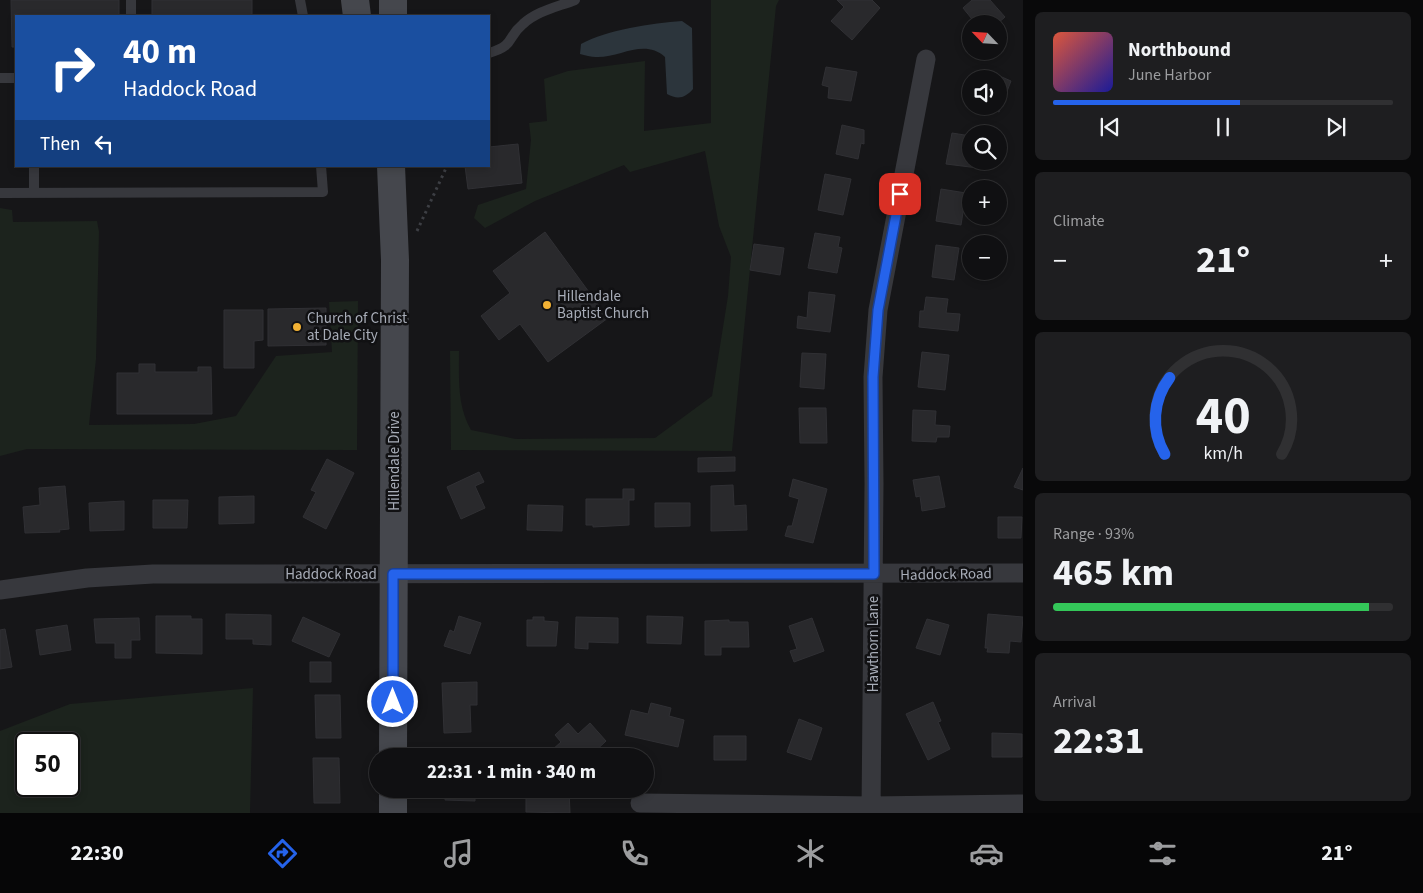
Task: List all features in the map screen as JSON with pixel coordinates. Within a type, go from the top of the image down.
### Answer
[{"type":"main road","points":[[355,0],[357,15]]},
{"type":"main road","points":[[393,0],[393,15]]},
{"type":"main road","name":"Hillendale Drive","points":[[390,167],[395,260],[393,748]]},
{"type":"main road","points":[[393,798],[393,813]]},
{"type":"street","name":"Hawthorn Lane","points":[[871,809],[874,574],[873,377],[878,310],[926,59]]},
{"type":"street","name":"Haddock Road","points":[[0,590],[87,578],[152,574],[1023,573]]},
{"type":"street","points":[[640,802],[871,809],[1023,804]]},
{"type":"lane","points":[[131,0],[131,15]]},
{"type":"lane","points":[[300,0],[303,15]]},
{"type":"lane","points":[[490,53],[503,49],[513,39],[520,26],[536,14],[575,0]]},
{"type":"lane","points":[[0,78],[14,78]]},
{"type":"lane","points":[[34,167],[34,193]]},
{"type":"lane","points":[[0,193],[323,192],[321,167]]},
{"type":"path","points":[[417,232],[447,167]]},
{"type":"shaded area","points":[[711,0],[779,0],[776,6],[732,451],[451,450],[450,351],[459,351],[461,401],[466,421],[471,430],[516,439],[655,438],[712,396],[728,296],[731,257],[719,226],[705,151],[630,172],[624,165],[535,201],[485,228],[474,218],[478,205],[526,189],[531,140],[529,123],[547,121],[544,79],[568,71],[645,61],[644,131],[711,123]]},
{"type":"shaded area","points":[[682,21],[692,28],[693,89],[681,97],[667,94],[665,57],[657,52],[649,49],[640,49],[605,57],[580,54],[581,44],[616,31],[657,23]]},
{"type":"shaded area","points":[[0,208],[12,210],[13,222],[97,221],[99,232],[96,359],[89,425],[194,424],[236,416],[276,356],[332,352],[329,302],[358,301],[357,450],[27,449],[0,456]]},
{"type":"shaded area","points":[[253,688],[250,813],[0,813],[0,731],[70,704]]},
{"type":"building","points":[[11,0],[119,0],[119,15],[15,15],[15,47],[12,47]]},
{"type":"building","points":[[152,0],[252,0],[252,15],[152,15]]},
{"type":"building","points":[[837,0],[872,0],[880,8],[852,40],[831,21],[844,7]]},
{"type":"building","points":[[972,0],[990,0],[1003,15],[969,15],[963,8]]},
{"type":"building","points":[[826,67],[857,72],[851,101],[828,98],[829,87],[822,85]]},
{"type":"building","points":[[1007,79],[1011,81],[1007,91]]},
{"type":"building","points":[[842,125],[864,130],[864,144],[861,143],[858,159],[836,154]]},
{"type":"building","points":[[952,133],[962,135],[962,166],[946,164]]},
{"type":"building","points":[[518,144],[522,183],[468,189],[465,167],[490,167],[490,147]]},
{"type":"building","points":[[825,174],[851,179],[843,215],[818,210]]},
{"type":"building","points":[[941,189],[962,192],[961,225],[936,221]]},
{"type":"building","name":"Hillendale Baptist Church","points":[[545,232],[608,318],[548,362],[520,324],[499,340],[481,316],[510,293],[493,271]]},
{"type":"building","points":[[815,233],[840,237],[838,247],[842,248],[837,273],[808,268]]},
{"type":"building","points":[[754,244],[784,248],[780,275],[750,270]]},
{"type":"building","points":[[936,245],[959,248],[954,280],[932,277]]},
{"type":"building","points":[[809,292],[835,295],[830,332],[797,328],[798,316],[807,318]]},
{"type":"building","points":[[926,297],[948,299],[946,313],[960,314],[958,331],[919,327],[920,311],[924,311]]},
{"type":"building","name":"Church of Christ at Dale City","points":[[326,308],[326,345],[268,346],[268,309]]},
{"type":"building","points":[[224,310],[263,310],[263,340],[254,341],[254,368],[224,368]]},
{"type":"building","points":[[922,352],[949,355],[945,390],[918,387]]},
{"type":"building","points":[[802,353],[826,354],[824,389],[800,387]]},
{"type":"building","points":[[139,364],[155,364],[155,372],[198,372],[198,367],[211,367],[212,414],[117,414],[117,373],[139,373]]},
{"type":"building","points":[[799,408],[826,408],[827,443],[800,443]]},
{"type":"building","points":[[913,410],[936,411],[935,425],[950,426],[949,437],[937,437],[936,442],[912,441]]},
{"type":"building","points":[[735,457],[735,471],[698,472],[698,458]]},
{"type":"building","points":[[327,459],[354,473],[326,529],[303,517],[316,492],[311,490]]},
{"type":"building","points":[[1023,468],[1023,490],[1014,487]]},
{"type":"building","points":[[479,472],[484,482],[475,486],[485,508],[461,519],[447,487]]},
{"type":"building","points":[[939,476],[945,507],[922,511],[920,496],[916,497],[913,480]]},
{"type":"building","points":[[793,479],[827,489],[813,543],[785,536],[788,526],[792,526],[799,499],[789,496]]},
{"type":"building","points":[[733,485],[734,506],[746,505],[747,530],[711,531],[711,486]]},
{"type":"building","points":[[65,486],[69,529],[59,530],[60,532],[25,533],[23,507],[40,505],[39,488]]},
{"type":"building","points":[[623,489],[634,489],[634,500],[629,500],[629,525],[593,527],[593,525],[586,525],[586,499],[623,499]]},
{"type":"building","points":[[254,496],[254,523],[219,524],[219,497]]},
{"type":"building","points":[[153,500],[188,500],[187,528],[153,528]]},
{"type":"building","points":[[124,501],[124,530],[90,531],[89,503]]},
{"type":"building","points":[[655,503],[690,503],[690,526],[655,527]]},
{"type":"building","points":[[528,505],[563,506],[562,531],[527,530]]},
{"type":"building","points":[[998,517],[1022,517],[1021,538],[998,538]]},
{"type":"building","points":[[226,614],[271,615],[271,645],[253,644],[253,639],[226,639]]},
{"type":"building","points":[[988,614],[1023,617],[1021,642],[1010,641],[1009,653],[987,652],[988,648],[985,648]]},
{"type":"building","points":[[156,616],[191,616],[191,619],[202,619],[202,654],[156,653]]},
{"type":"building","points":[[459,616],[481,623],[470,654],[444,646],[450,630],[454,632]]},
{"type":"building","points":[[647,616],[683,617],[681,644],[647,643]]},
{"type":"building","points":[[303,617],[340,634],[329,657],[292,641]]},
{"type":"building","points":[[533,617],[544,617],[544,621],[558,622],[556,646],[527,646],[527,620],[533,620]]},
{"type":"building","points":[[576,617],[618,618],[618,643],[588,642],[588,649],[575,648]]},
{"type":"building","points":[[139,618],[140,640],[131,640],[131,658],[115,658],[115,643],[96,643],[94,619]]},
{"type":"building","points":[[812,618],[824,651],[794,662],[790,651],[797,649],[789,626]]},
{"type":"building","points":[[927,619],[949,625],[940,655],[916,648]]},
{"type":"building","points":[[729,620],[729,622],[748,622],[749,647],[721,647],[721,655],[705,655],[705,621]]},
{"type":"building","points":[[67,625],[71,650],[40,655],[36,630]]},
{"type":"building","points":[[5,629],[12,667],[0,669],[0,630]]},
{"type":"building","points":[[310,662],[331,662],[331,682],[310,682]]},
{"type":"building","points":[[477,682],[477,705],[470,705],[471,732],[444,733],[442,683]]},
{"type":"building","points":[[315,695],[340,695],[341,738],[316,738]]},
{"type":"building","points":[[933,702],[941,721],[938,722],[950,749],[928,760],[906,714]]},
{"type":"building","points":[[651,703],[671,708],[669,716],[684,720],[678,747],[625,735],[631,710],[648,714]]},
{"type":"building","points":[[799,719],[822,728],[811,760],[787,752]]},
{"type":"building","points":[[568,723],[578,734],[590,723],[606,741],[599,748],[554,748],[561,742],[555,735]]},
{"type":"building","points":[[992,733],[1022,734],[1022,757],[992,757]]},
{"type":"building","points":[[714,736],[746,736],[746,760],[714,760]]},
{"type":"building","points":[[313,758],[339,758],[340,803],[314,803]]},
{"type":"building","points":[[445,798],[475,798],[475,801],[445,800]]},
{"type":"building","points":[[526,798],[569,798],[570,813],[526,812]]},
{"type":"place","name":"Hillendale Baptist Church","points":[[547,305]]},
{"type":"place","name":"Church of Christ at Dale City","points":[[297,327]]},
{"type":"route","points":[[393,702],[393,574],[874,574],[873,377],[878,310],[900,194]]}]
